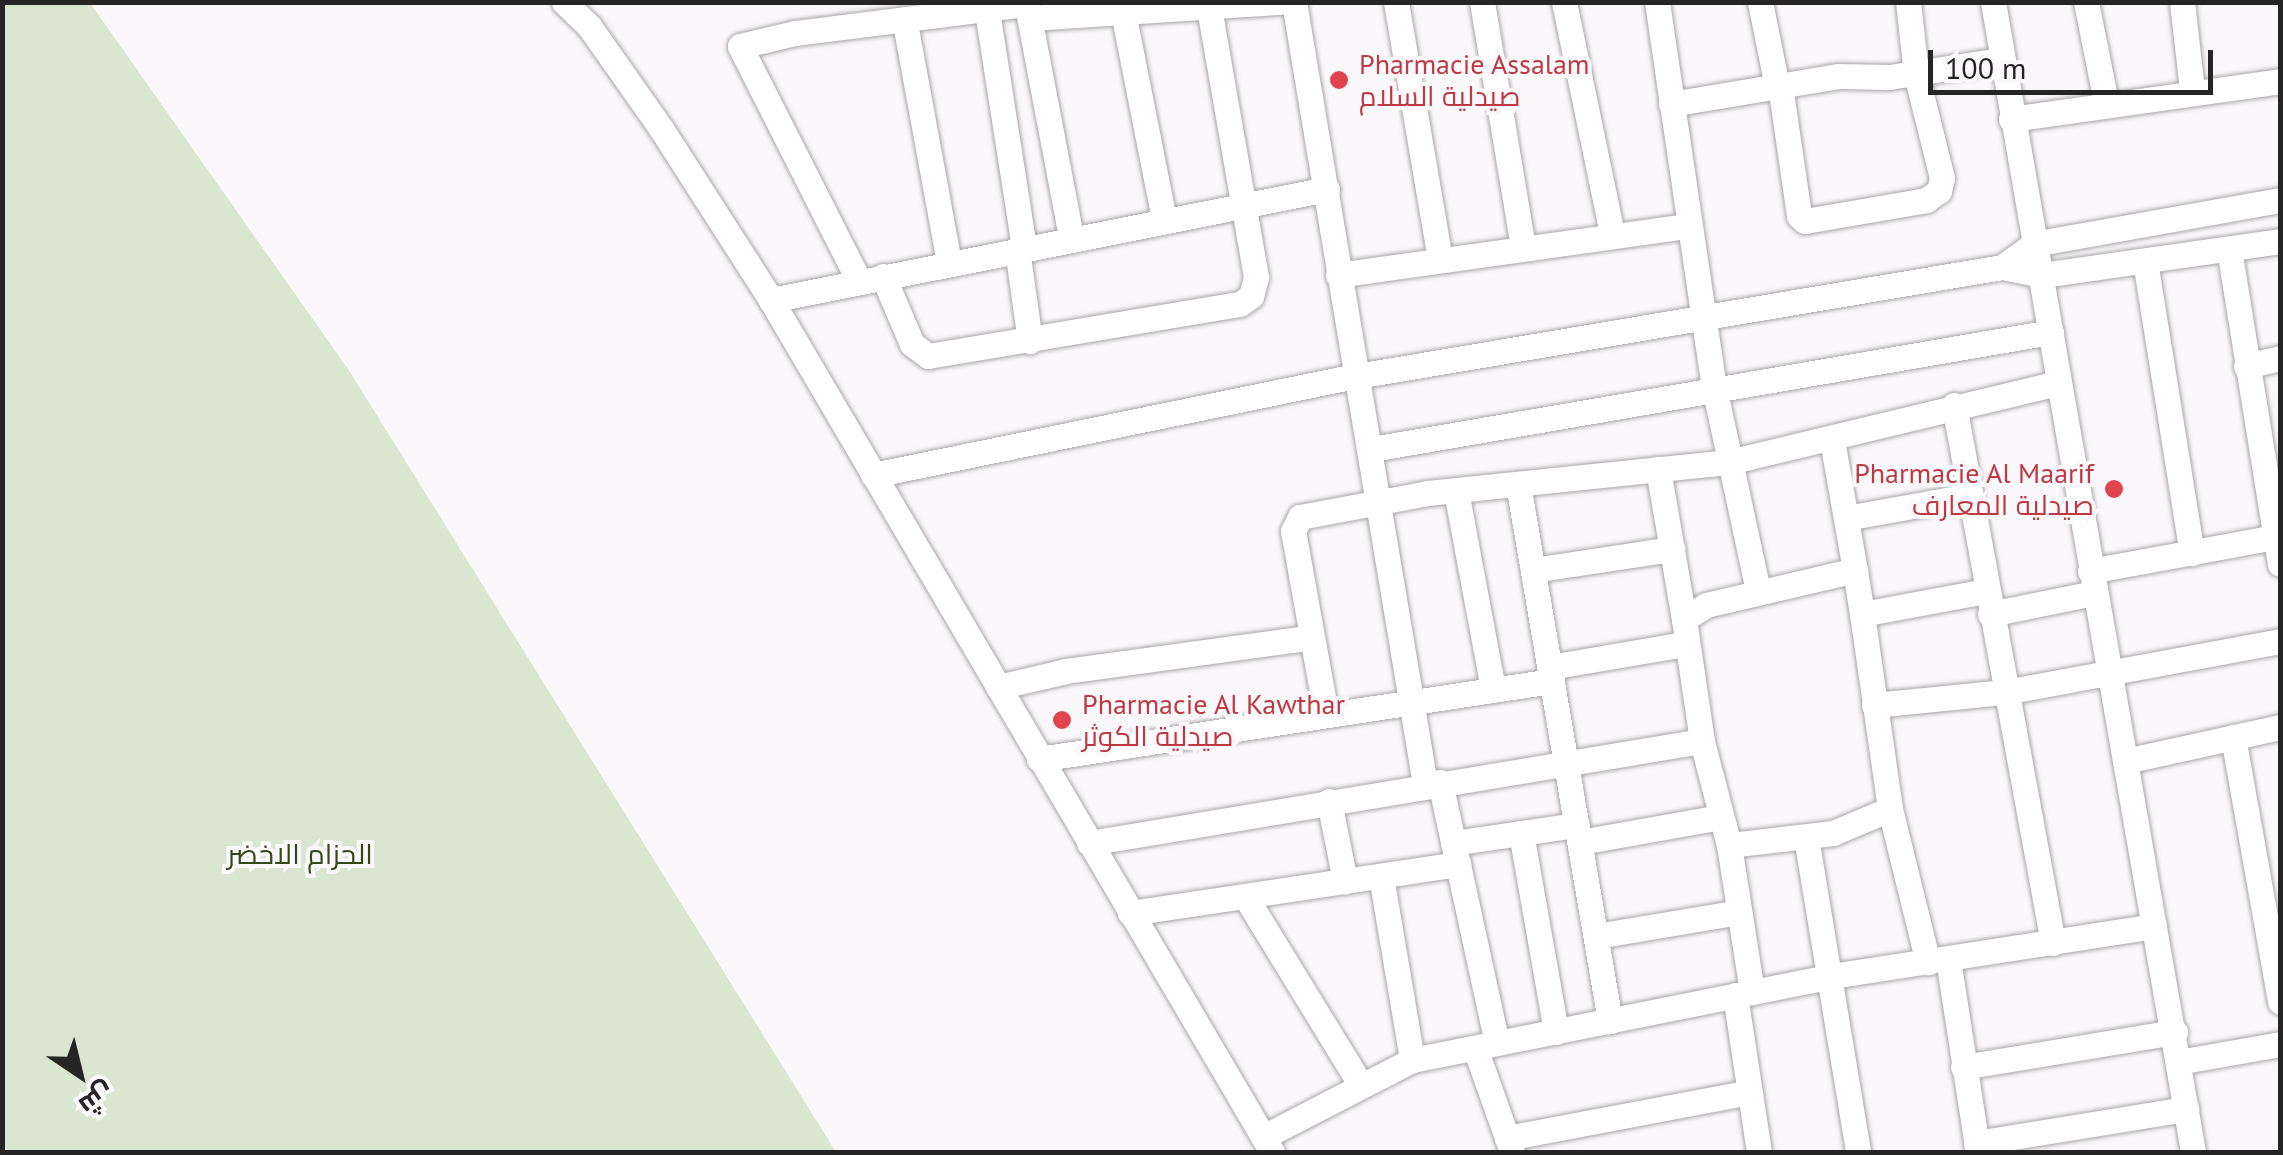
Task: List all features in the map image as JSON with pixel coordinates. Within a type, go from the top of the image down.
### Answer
[{"type":"street","points":[[564,2],[585,14],[770,300],[1267,1145],[1359,1082],[1412,1060],[1832,976],[2154,926]]},
{"type":"street","points":[[1210,7],[1257,290],[1240,304],[928,356],[912,344],[871,279],[740,46],[795,33],[905,24],[986,11],[1028,8],[1122,12],[1280,2]]},
{"type":"street","points":[[1294,2],[1338,276],[1382,502],[1414,700],[1432,783],[1456,854],[1486,1046],[1510,1145],[1750,1092]]},
{"type":"street","points":[[1396,2],[1440,260]]},
{"type":"street","points":[[1482,2],[1522,248]]},
{"type":"street","points":[[1564,2],[1612,234]]},
{"type":"street","points":[[1656,2],[1714,387],[1758,590]]},
{"type":"street","points":[[1760,2],[1779,85],[1799,216],[1815,222],[1926,200],[1939,191],[1942,178],[1916,74],[1908,2]]},
{"type":"street","points":[[1993,2],[2193,1152]]},
{"type":"street","points":[[2086,2],[2106,102]]},
{"type":"street","points":[[2182,2],[2192,90]]},
{"type":"street","points":[[1028,8],[1072,237]]},
{"type":"street","points":[[986,11],[1021,248],[1030,341]]},
{"type":"street","points":[[1122,12],[1164,219]]},
{"type":"street","points":[[905,24],[949,263]]},
{"type":"street","points":[[1671,104],[1779,85],[1916,74],[2002,60]]},
{"type":"street","points":[[2011,119],[2106,102],[2280,80]]},
{"type":"street","points":[[770,300],[1072,237],[1327,190]]},
{"type":"street","points":[[2002,267],[2034,244],[2280,200]]},
{"type":"street","points":[[1338,276],[1688,226]]},
{"type":"street","points":[[873,476],[1357,376],[1704,322],[2002,267],[2042,275],[2280,242]]},
{"type":"street","points":[[2230,249],[2280,564]]},
{"type":"street","points":[[2146,260],[2192,553]]},
{"type":"street","points":[[1372,449],[1714,387],[2051,332]]},
{"type":"street","points":[[2246,366],[2280,358]]},
{"type":"street","points":[[1326,714],[1308,638],[1296,522],[1382,502],[1456,491],[1729,462],[1832,440],[1954,405],[2059,383]]},
{"type":"street","points":[[1954,405],[2053,944]]},
{"type":"street","points":[[1832,440],[1890,809],[1938,960],[1977,1148],[2186,1109]]},
{"type":"street","points":[[1658,469],[1702,740],[1729,845],[1739,912],[1750,1092],[1759,1152]]},
{"type":"street","points":[[1518,484],[1610,1021]]},
{"type":"street","points":[[1456,491],[1493,689]]},
{"type":"street","points":[[1846,518],[1968,496]]},
{"type":"street","points":[[1862,614],[1988,602],[2092,582],[2192,553],[2276,538]]},
{"type":"street","points":[[1533,570],[1672,549]]},
{"type":"street","points":[[1039,759],[1493,689],[1684,632],[1706,605],[1855,570]]},
{"type":"street","points":[[998,687],[1066,671],[1308,638]]},
{"type":"street","points":[[1874,706],[2005,692],[2280,640]]},
{"type":"street","points":[[2125,760],[2280,727]]},
{"type":"street","points":[[2234,737],[2280,1002]]},
{"type":"street","points":[[1089,843],[1702,740]]},
{"type":"street","points":[[1329,801],[1345,881]]},
{"type":"street","points":[[1729,845],[1806,837],[1857,826],[1890,809]]},
{"type":"street","points":[[1130,913],[1381,876],[1521,833],[1579,833],[1720,817]]},
{"type":"street","points":[[1521,833],[1556,1032]]},
{"type":"street","points":[[1806,837],[1832,976],[1858,1152]]},
{"type":"street","points":[[1381,876],[1412,1060]]},
{"type":"street","points":[[1245,896],[1359,1082]]},
{"type":"street","points":[[1596,936],[1739,912]]},
{"type":"street","points":[[1962,1067],[2175,1032]]},
{"type":"street","points":[[2178,1062],[2280,1044]]},
{"type":"green space","name":"الحزام الاخضر","points":[[2,3],[90,3],[348,369],[836,1152],[3,1152]]},
{"type":"place","name":"Pharmacie Assalam صيدلية السلام","points":[[1339,80]]},
{"type":"place","name":"Pharmacie Al Maarif صيدلية المعارف","points":[[2114,489]]},
{"type":"place","name":"Pharmacie Al Kawthar صيدلية الكوثر","points":[[1062,720]]}]
